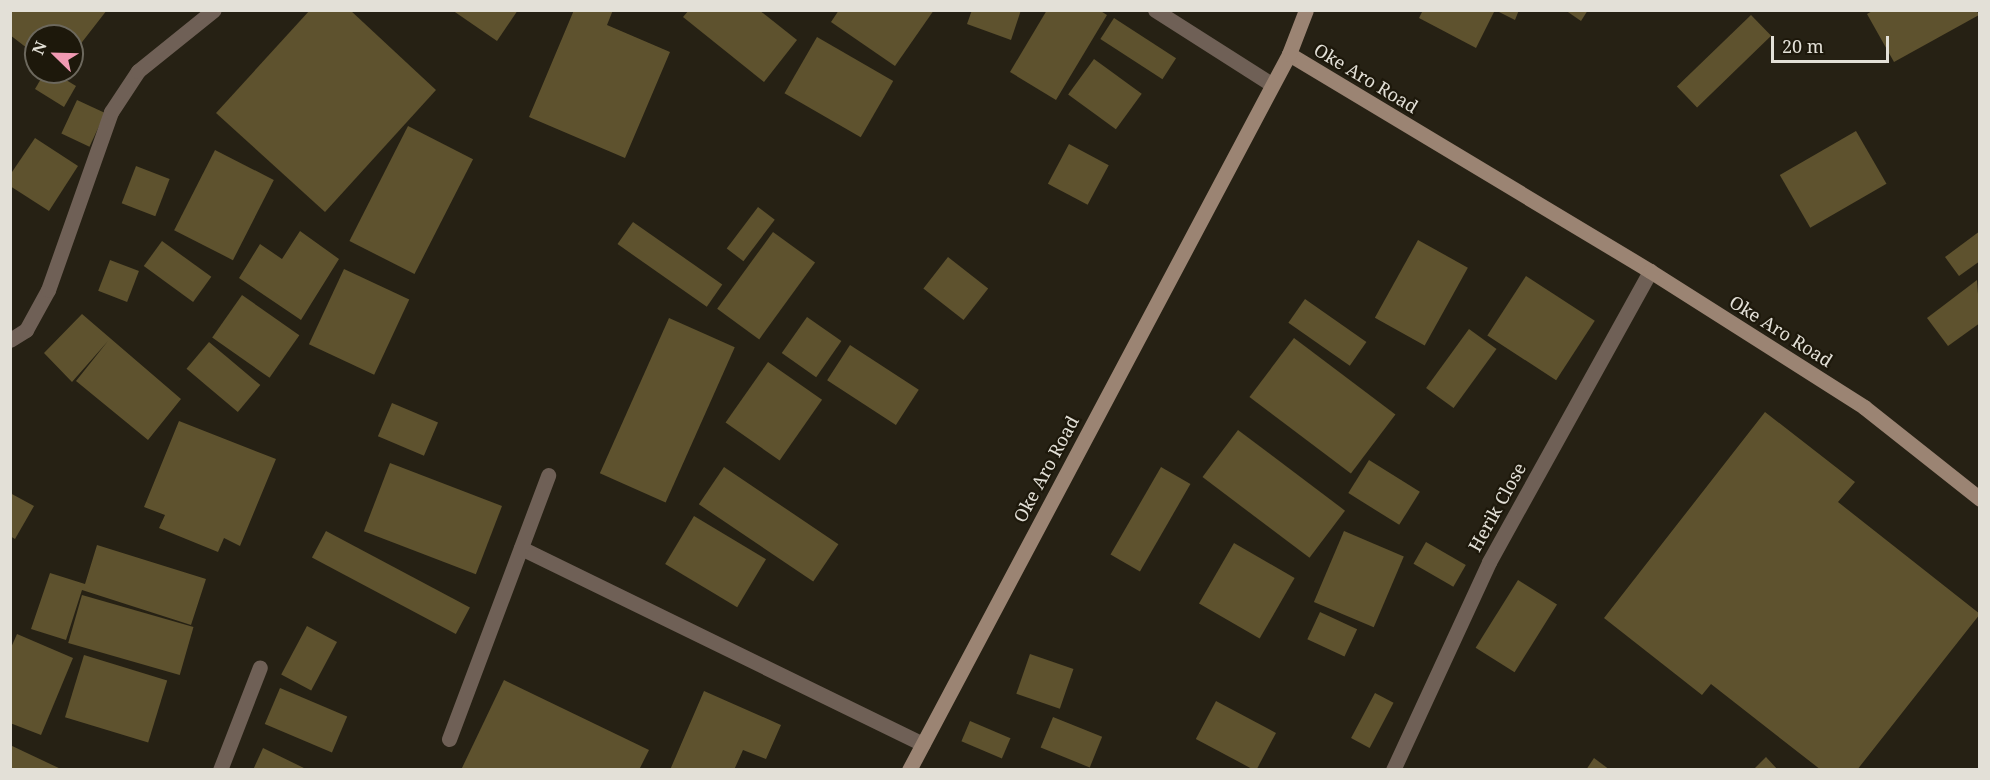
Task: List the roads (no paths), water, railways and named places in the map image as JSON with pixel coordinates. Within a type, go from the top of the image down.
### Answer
[{"type":"main road","points":[[1290,54],[1306,10]]},
{"type":"main road","name":"Oke Aro Road","points":[[909,770],[1271,84],[1290,54],[1650,271],[1864,407],[1980,499]]},
{"type":"street","points":[[10,340],[26,330],[48,290],[111,112],[138,71],[214,10]]},
{"type":"street","points":[[1155,10],[1271,84]]},
{"type":"street","name":"Herik Close","points":[[1393,770],[1489,562],[1650,271]]},
{"type":"street","points":[[449,739],[548,474]]},
{"type":"street","points":[[521,548],[923,744]]},
{"type":"street","points":[[220,770],[260,667]]}]
